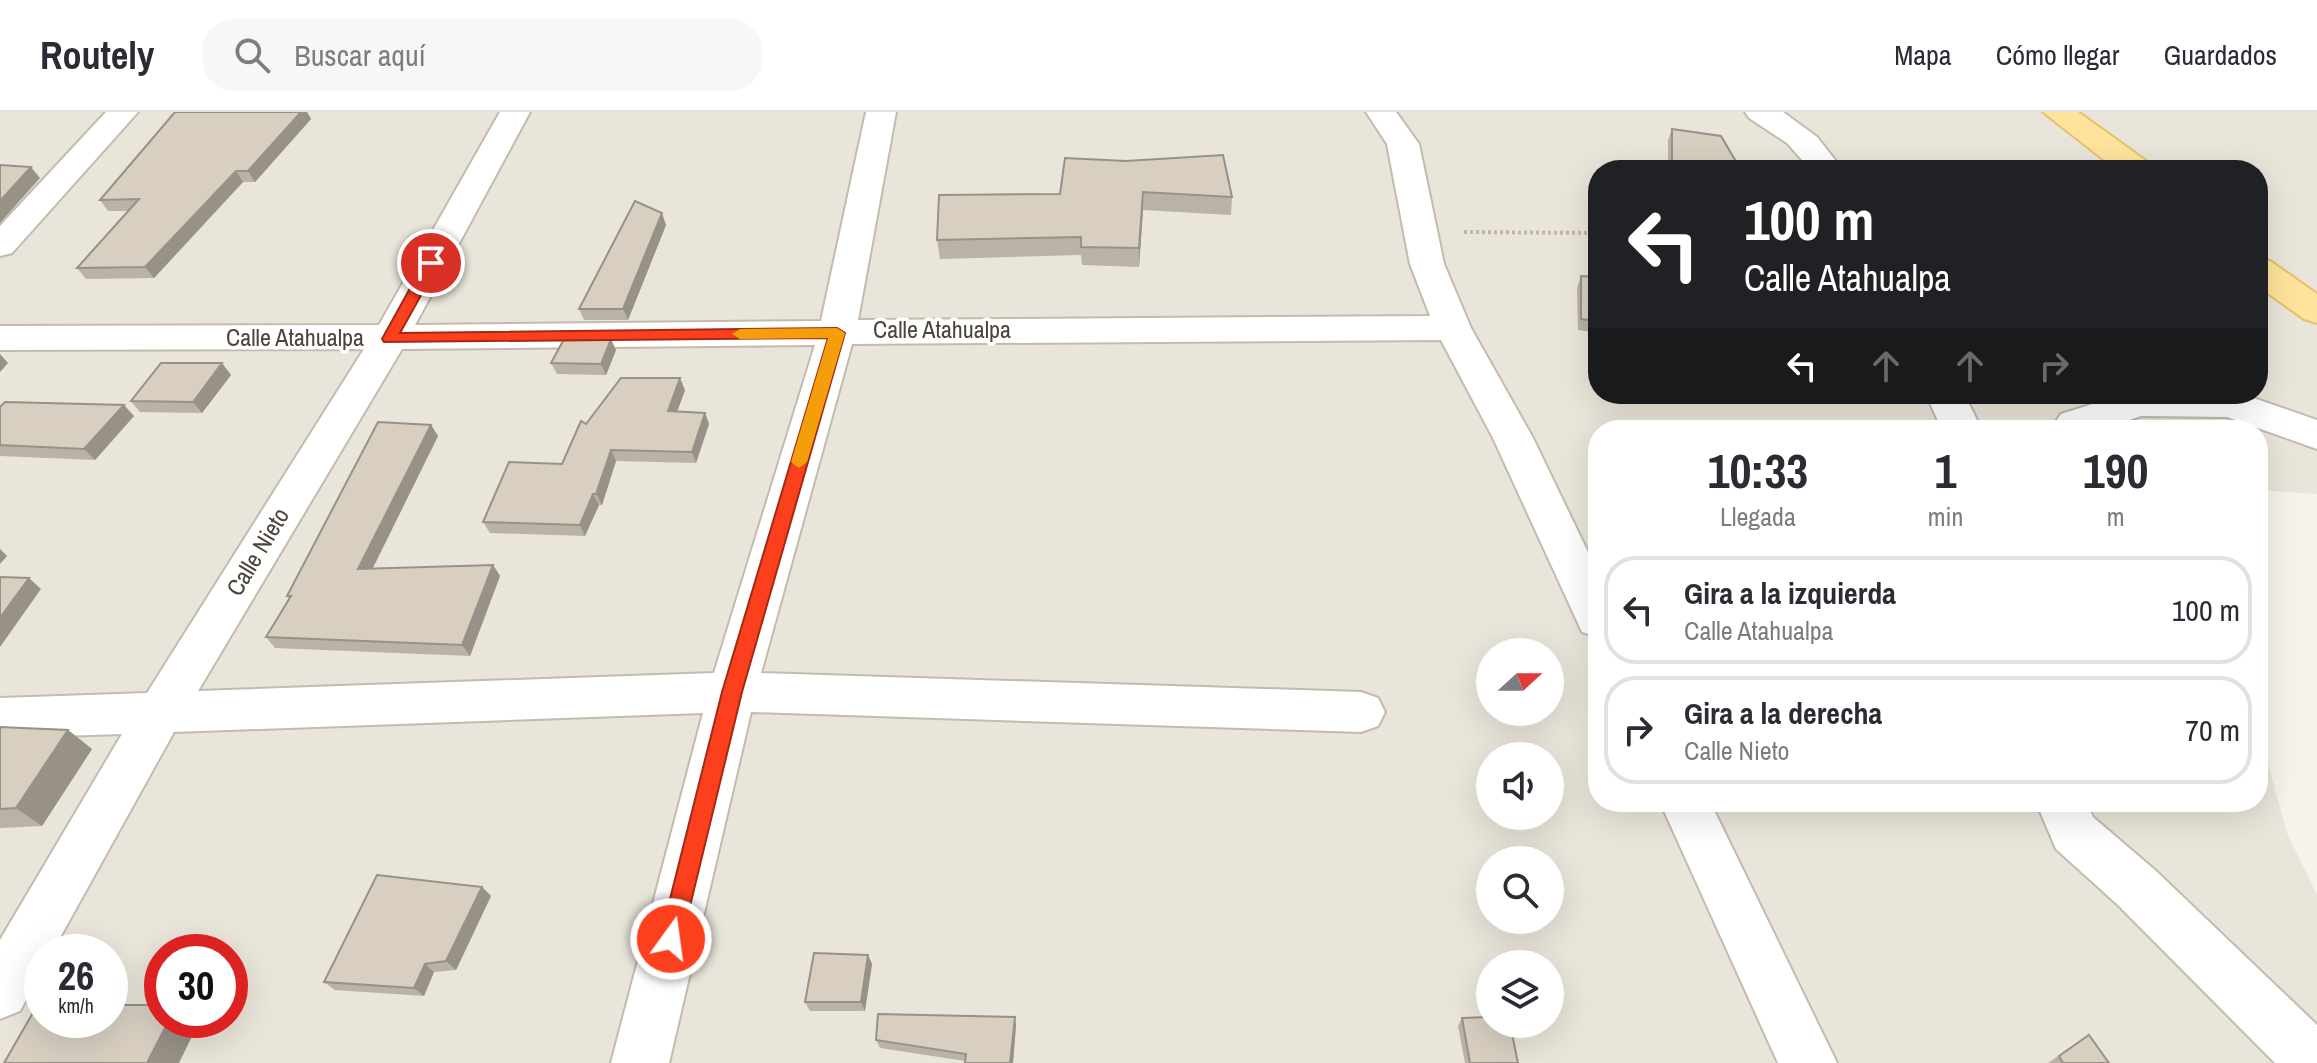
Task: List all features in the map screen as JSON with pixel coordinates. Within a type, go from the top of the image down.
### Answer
[{"type":"main road","points":[[2058,112],[2124,160]]},
{"type":"main road","points":[[2268,276],[2317,311]]},
{"type":"street","points":[[0,246],[123,112]]},
{"type":"street","name":"Calle Nieto","points":[[0,992],[159,714],[389,339],[515,112]]},
{"type":"street","points":[[640,1063],[732,692],[837,333],[881,112]]},
{"type":"street","points":[[1381,112],[1403,144],[1427,264],[1453,328],[1513,438],[1588,598]]},
{"type":"street","points":[[1760,112],[1783,124],[1814,149],[1821,160]]},
{"type":"street","name":"Calle Atahualpa","points":[[0,338],[389,339],[1453,328]]},
{"type":"street","points":[[2087,420],[2136,404]]},
{"type":"street","points":[[2230,404],[2317,435]]},
{"type":"street","points":[[0,718],[732,692],[1361,712]]},
{"type":"street","points":[[1690,812],[1808,1063]]},
{"type":"street","points":[[2065,812],[2074,833],[2137,888],[2315,1063]]},
{"type":"path","points":[[1423,232],[1588,233]]},
{"type":"shaded area","points":[[0,112],[2317,112],[2317,494],[2268,491],[2268,420],[1588,420],[1588,812],[2268,812],[2268,764],[2287,833],[2317,895],[2317,1063],[0,1063]]},
{"type":"building","points":[[175,112],[301,112],[248,171],[236,171],[145,267],[77,268],[139,199],[100,200]]},
{"type":"building","points":[[1672,129],[1721,136],[1735,160],[1672,160]]},
{"type":"building","points":[[1223,155],[1232,197],[1143,192],[1139,248],[1081,247],[1081,237],[937,240],[939,195],[1060,194],[1065,158],[1126,161]]},
{"type":"building","points":[[0,165],[31,167],[0,201]]},
{"type":"building","points":[[635,201],[662,213],[623,309],[579,309]]},
{"type":"building","points":[[1581,276],[1588,276],[1588,320],[1581,319]]},
{"type":"building","points":[[564,339],[611,339],[601,364],[551,363]]},
{"type":"building","points":[[161,363],[222,363],[193,402],[131,401]]},
{"type":"building","points":[[621,378],[680,378],[668,411],[705,413],[692,452],[611,450],[596,494],[593,494],[580,525],[483,522],[509,462],[562,464],[581,421],[586,424]]},
{"type":"building","points":[[5,402],[124,405],[84,449],[0,445],[0,407]]},
{"type":"building","points":[[378,422],[431,425],[358,569],[493,565],[462,645],[266,637],[291,596],[287,596]]},
{"type":"building","points":[[0,577],[29,578],[0,618]]},
{"type":"building","points":[[0,727],[68,730],[16,808],[0,809]]},
{"type":"building","points":[[377,875],[482,887],[446,961],[425,964],[414,988],[324,982]]},
{"type":"building","points":[[814,953],[868,955],[861,1002],[805,1002]]},
{"type":"building","points":[[128,1005],[144,1005],[144,1038],[160,1038],[147,1063],[4,1063],[24,1028],[24,1038],[128,1038]]},
{"type":"building","points":[[878,1014],[1015,1017],[1010,1063],[965,1063],[966,1054],[876,1040]]},
{"type":"building","points":[[1462,1018],[1476,1018],[1476,1038],[1513,1038],[1518,1063],[1470,1063]]},
{"type":"building","points":[[2089,1035],[2109,1063],[2063,1063],[2059,1056]]},
{"type":"slow traffic","points":[[740,334],[837,333],[799,462]]},
{"type":"route","points":[[431,263],[389,339],[837,333],[732,692],[671,939]]}]
